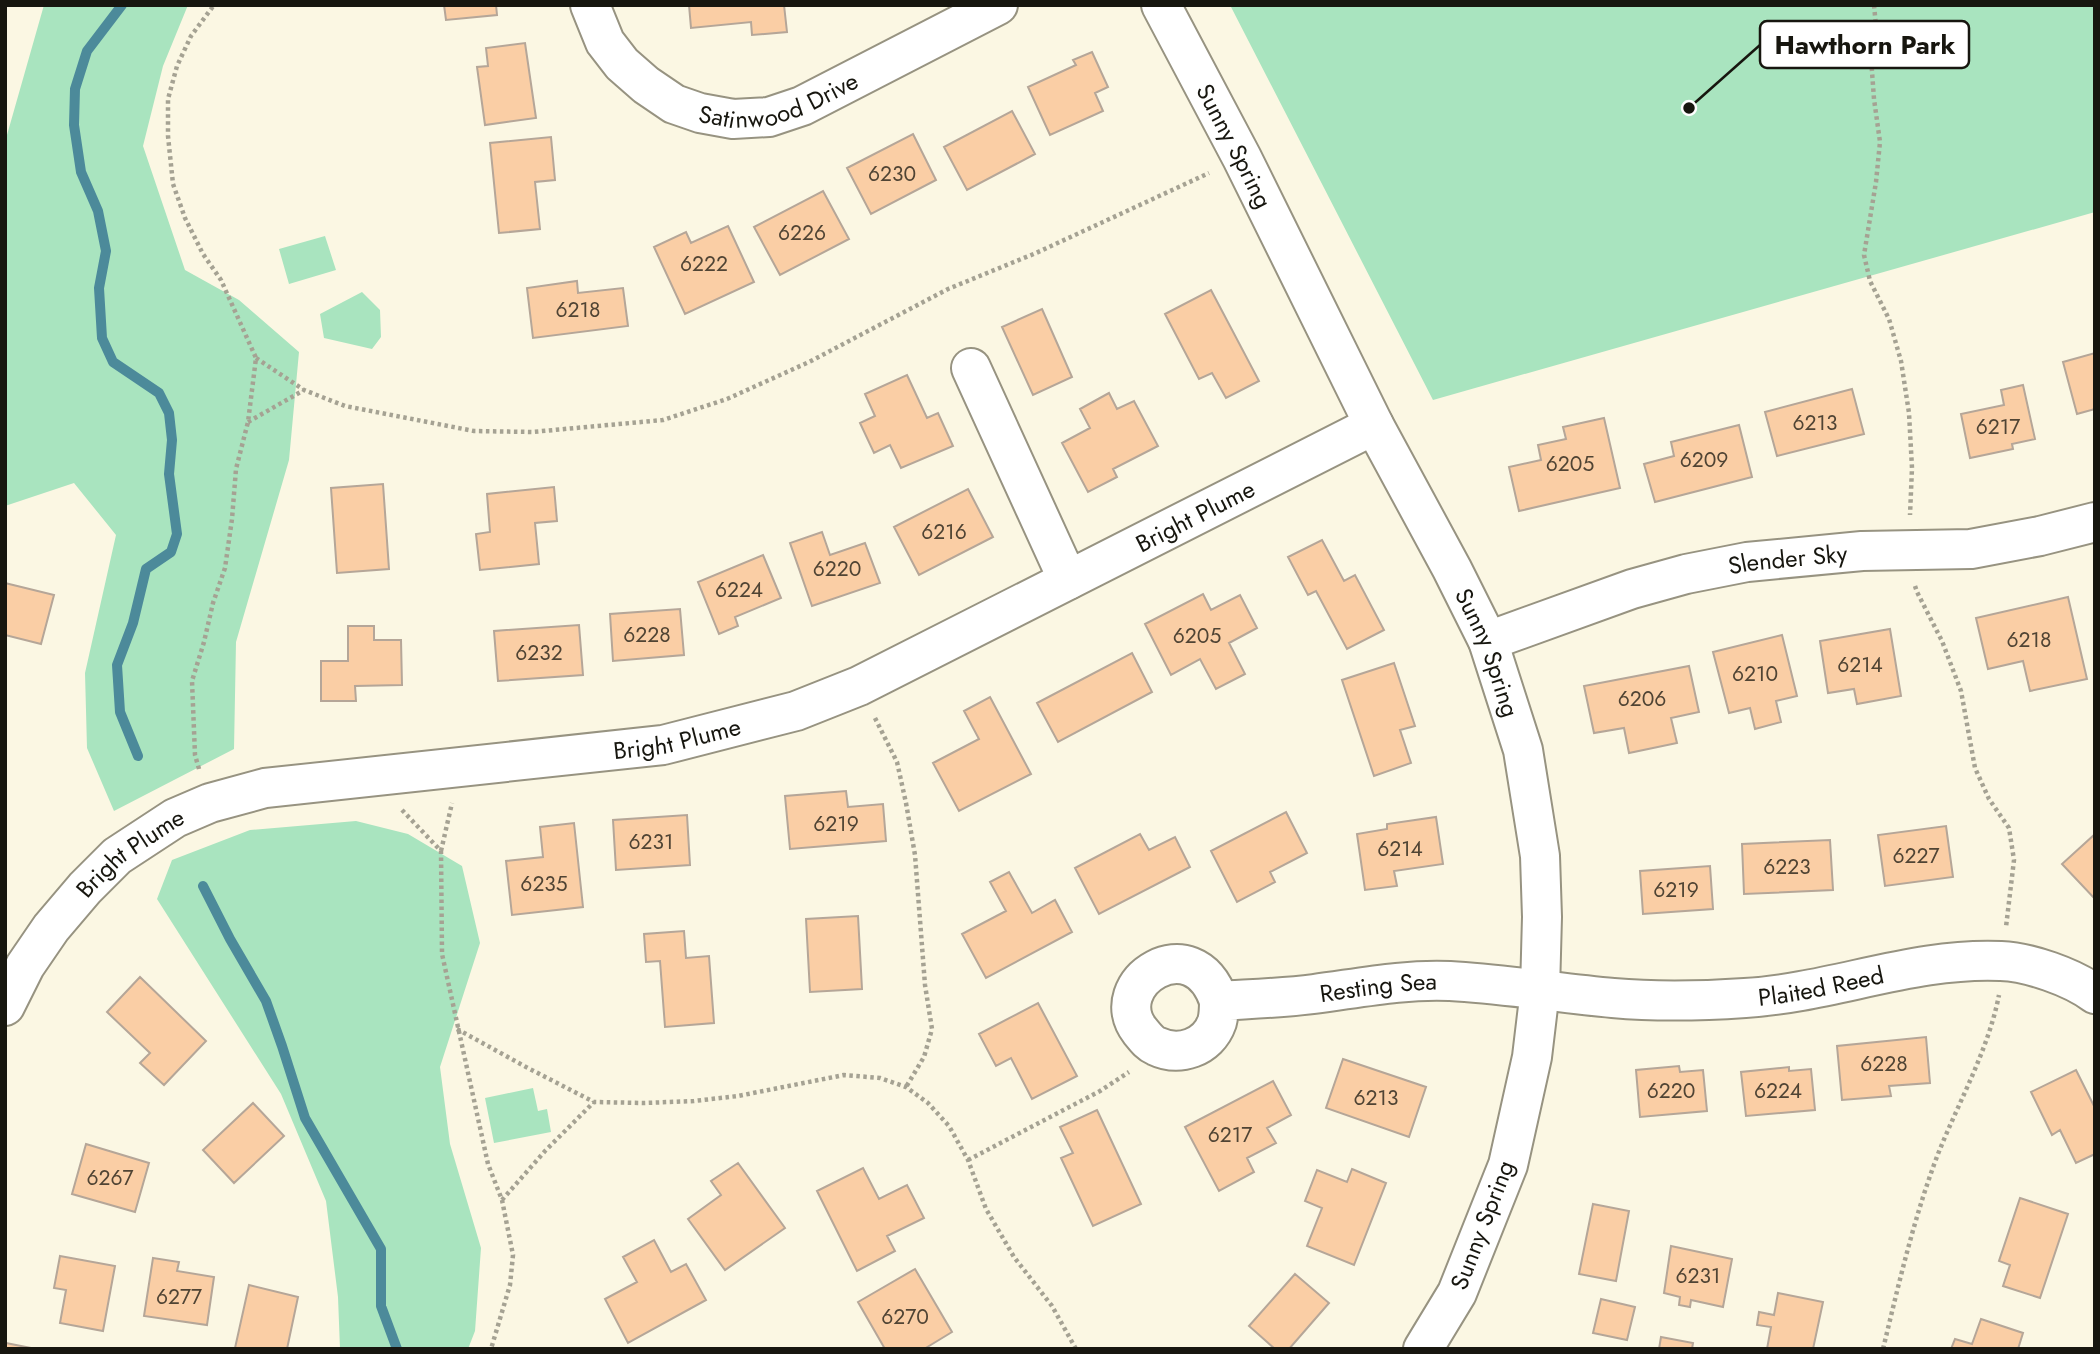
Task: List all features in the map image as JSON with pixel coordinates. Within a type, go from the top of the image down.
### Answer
[{"type":"street","name":"Satinwood Drive","points":[[590,5],[605,42],[622,64],[646,85],[674,104],[700,113],[733,119],[769,117],[802,106],[998,5]]},
{"type":"street","name":"Sunny Spring","points":[[1161,5],[1242,158],[1374,425],[1488,641],[1520,739],[1532,795],[1540,856],[1542,918],[1540,990],[1532,1057],[1508,1165],[1457,1293],[1423,1349]]},
{"type":"street","points":[[971,368],[1068,580]]},
{"type":"street","name":"Bright Plume","points":[[5,1006],[25,965],[85,888],[117,856],[174,818],[210,803],[265,788],[663,745],[796,711],[859,686],[1374,425]]},
{"type":"street","name":"Slender Sky","points":[[1488,641],[1632,589],[1686,574],[1760,560],[1862,551],[1971,549],[2095,522]]},
{"type":"street","name":"Plaited Reed","points":[[1540,990],[1616,998],[1748,998],[1815,988],[1921,966],[1975,960],[2005,961],[2050,972],[2095,994]]},
{"type":"street","points":[[1169,964],[1188,965],[1202,972],[1214,986],[1219,1001],[1218,1020],[1212,1032],[1201,1044],[1188,1050],[1167,1051],[1150,1044],[1134,1023],[1132,1002],[1138,984],[1154,969],[1169,964]]},
{"type":"street","name":"Resting Sea","points":[[1219,1001],[1312,994],[1379,983],[1449,981],[1540,990]]},
{"type":"path","points":[[214,5],[191,36],[177,66],[168,99],[168,136],[173,184],[185,218],[220,280],[256,358],[304,390],[345,406],[474,431],[532,432],[663,420],[727,399],[797,367],[948,289],[1036,253],[1213,171]]},
{"type":"path","points":[[1874,5],[1876,26],[1871,58],[1880,142],[1864,255],[1870,281],[1889,319],[1901,361],[1909,412],[1912,468],[1908,551],[1917,592],[1942,641],[1961,691],[1975,768],[1989,799],[2009,828],[2014,860],[2005,961],[1997,1006],[1987,1041],[1915,1217],[1883,1349]]},
{"type":"path","points":[[210,803],[195,755],[192,681],[225,568],[236,469],[248,422],[256,358]]},
{"type":"path","points":[[248,422],[304,390]]},
{"type":"path","points":[[859,686],[897,762],[915,855],[925,985],[932,1029],[924,1056],[906,1087]]},
{"type":"path","points":[[466,766],[449,809],[441,851],[442,954],[488,1164],[502,1200],[513,1255],[510,1285],[491,1349]]},
{"type":"path","points":[[376,775],[399,806],[441,851]]},
{"type":"path","points":[[457,1029],[594,1102],[694,1101],[738,1096],[844,1074],[880,1078],[906,1087],[928,1103],[949,1126],[968,1160],[985,1209],[1014,1257],[1052,1306],[1076,1349]]},
{"type":"path","points":[[968,1160],[1100,1091],[1132,1070],[1150,1044]]},
{"type":"path","points":[[502,1200],[545,1151],[594,1102]]},
{"type":"green space","points":[[44,5],[188,5],[163,66],[143,146],[185,270],[239,300],[299,352],[289,460],[236,642],[234,749],[114,811],[87,748],[85,673],[116,535],[74,483],[5,506],[5,142]]},
{"type":"green space","points":[[1230,5],[2095,5],[2095,212],[1433,400]]},
{"type":"green space","points":[[325,236],[336,270],[289,284],[279,249]]},
{"type":"green space","points":[[362,292],[380,310],[381,337],[372,349],[324,338],[320,314]]},
{"type":"green space","points":[[356,821],[408,834],[462,866],[480,943],[440,1067],[450,1144],[481,1248],[475,1331],[468,1349],[340,1349],[338,1297],[326,1201],[281,1094],[157,899],[172,860],[250,830]]},
{"type":"green space","points":[[533,1088],[538,1111],[547,1109],[551,1132],[494,1143],[485,1098]]},
{"type":"building","points":[[444,5],[496,5],[497,15],[446,20]]},
{"type":"building","points":[[689,5],[784,5],[787,32],[752,35],[751,22],[691,28]]},
{"type":"building","points":[[525,43],[536,118],[485,125],[477,67],[488,66],[486,48]]},
{"type":"building","points":[[1092,52],[1108,87],[1095,93],[1103,111],[1050,135],[1028,87],[1076,65],[1073,60]]},
{"type":"building","points":[[1012,111],[1035,154],[967,190],[944,147]]},
{"type":"building","points":[[913,134],[936,180],[871,214],[847,168]]},
{"type":"building","points":[[551,137],[555,180],[535,182],[540,229],[499,233],[490,143]]},
{"type":"building","points":[[823,191],[849,239],[780,275],[754,227]]},
{"type":"building","points":[[728,226],[754,282],[685,314],[654,247],[686,232],[691,243]]},
{"type":"building","points":[[577,281],[578,293],[623,288],[628,326],[533,338],[527,288]]},
{"type":"building","points":[[1211,290],[1259,381],[1226,398],[1212,373],[1199,379],[1165,314]]},
{"type":"building","points":[[1042,309],[1072,377],[1033,395],[1002,327]]},
{"type":"building","points":[[2095,353],[2095,409],[2077,414],[2063,362]]},
{"type":"building","points":[[907,375],[927,418],[938,413],[953,446],[901,468],[890,445],[874,453],[860,423],[875,416],[865,394]]},
{"type":"building","points":[[2023,385],[2035,439],[2012,444],[2013,449],[1970,458],[1961,414],[2004,405],[2001,390]]},
{"type":"building","points":[[1852,389],[1864,434],[1777,456],[1765,412]]},
{"type":"building","points":[[1109,393],[1117,409],[1134,401],[1158,446],[1113,469],[1117,477],[1088,492],[1062,443],[1090,428],[1080,409]]},
{"type":"building","points":[[1604,418],[1620,488],[1519,511],[1509,467],[1541,460],[1538,445],[1566,439],[1563,427]]},
{"type":"building","points":[[1739,425],[1752,477],[1655,502],[1644,464],[1674,456],[1671,442]]},
{"type":"building","points":[[383,484],[389,569],[337,573],[331,488]]},
{"type":"building","points":[[554,487],[557,521],[535,523],[539,564],[480,570],[476,534],[490,532],[487,494]]},
{"type":"building","points":[[968,489],[993,537],[919,575],[894,527]]},
{"type":"building","points":[[822,532],[830,555],[865,543],[880,583],[812,606],[790,543]]},
{"type":"building","points":[[1322,540],[1344,581],[1355,575],[1384,630],[1347,649],[1316,591],[1308,595],[1288,557]]},
{"type":"building","points":[[763,555],[781,598],[735,617],[738,626],[719,634],[698,582]]},
{"type":"building","points":[[5,583],[54,595],[41,644],[5,635]]},
{"type":"building","points":[[1203,594],[1211,610],[1240,595],[1257,628],[1229,643],[1245,674],[1216,689],[1200,659],[1171,675],[1145,624]]},
{"type":"building","points":[[2068,597],[2087,679],[2030,691],[2023,661],[1988,669],[1976,618]]},
{"type":"building","points":[[680,609],[684,655],[613,661],[610,614]]},
{"type":"building","points":[[579,625],[583,675],[498,681],[494,631]]},
{"type":"building","points":[[348,626],[374,626],[374,640],[401,640],[402,685],[355,686],[356,701],[321,701],[321,661],[348,661]]},
{"type":"building","points":[[1890,629],[1901,696],[1857,704],[1854,689],[1828,693],[1820,641]]},
{"type":"building","points":[[1782,635],[1797,696],[1776,701],[1781,722],[1755,729],[1750,708],[1729,713],[1713,652]]},
{"type":"building","points":[[1132,653],[1152,692],[1058,742],[1037,703]]},
{"type":"building","points":[[1394,663],[1415,726],[1400,730],[1411,763],[1374,776],[1342,680]]},
{"type":"building","points":[[1689,666],[1699,712],[1671,718],[1677,743],[1629,753],[1624,728],[1594,733],[1584,686]]},
{"type":"building","points":[[990,697],[1031,774],[959,811],[933,763],[979,739],[964,711]]},
{"type":"building","points":[[846,791],[848,807],[883,804],[886,841],[790,849],[785,796]]},
{"type":"building","points":[[1286,812],[1307,853],[1270,872],[1275,882],[1237,902],[1211,851]]},
{"type":"building","points":[[687,815],[690,865],[616,870],[613,820]]},
{"type":"building","points":[[1436,817],[1443,864],[1394,871],[1397,886],[1365,890],[1357,834],[1387,829],[1387,824]]},
{"type":"building","points":[[574,823],[583,907],[512,915],[506,861],[543,857],[540,827]]},
{"type":"building","points":[[1946,826],[1953,877],[1885,886],[1878,835]]},
{"type":"building","points":[[1140,834],[1149,850],[1175,837],[1190,867],[1099,914],[1075,868]]},
{"type":"building","points":[[2094,835],[2095,837],[2095,899],[2062,864]]},
{"type":"building","points":[[1830,840],[1833,890],[1744,894],[1742,844]]},
{"type":"building","points":[[1710,866],[1713,909],[1643,914],[1640,871]]},
{"type":"building","points":[[1009,872],[1032,913],[1055,900],[1072,932],[986,978],[962,934],[1006,911],[990,882]]},
{"type":"building","points":[[858,916],[862,989],[810,992],[806,919]]},
{"type":"building","points":[[684,931],[686,958],[709,956],[714,1023],[665,1027],[660,961],[646,962],[644,934]]},
{"type":"building","points":[[140,977],[206,1041],[164,1085],[140,1063],[150,1053],[107,1012]]},
{"type":"building","points":[[1038,1003],[1077,1076],[1032,1099],[1011,1058],[996,1066],[979,1034]]},
{"type":"building","points":[[1926,1037],[1930,1083],[1889,1086],[1891,1096],[1842,1100],[1837,1046]]},
{"type":"building","points":[[1343,1059],[1426,1087],[1409,1137],[1326,1108]]},
{"type":"building","points":[[1679,1066],[1680,1072],[1703,1070],[1707,1111],[1640,1117],[1636,1070]]},
{"type":"building","points":[[1789,1067],[1789,1071],[1811,1069],[1815,1110],[1746,1116],[1741,1072]]},
{"type":"building","points":[[2076,1070],[2095,1108],[2095,1154],[2076,1163],[2060,1130],[2052,1135],[2031,1092]]},
{"type":"building","points":[[1273,1081],[1291,1115],[1267,1128],[1276,1143],[1247,1158],[1254,1172],[1219,1191],[1185,1127]]},
{"type":"building","points":[[253,1103],[284,1136],[234,1183],[203,1150]]},
{"type":"building","points":[[1097,1110],[1141,1204],[1093,1226],[1061,1158],[1073,1153],[1060,1127]]},
{"type":"building","points":[[86,1144],[149,1163],[135,1212],[72,1194]]},
{"type":"building","points":[[738,1163],[785,1228],[725,1270],[688,1219],[721,1195],[711,1181]]},
{"type":"building","points":[[863,1168],[879,1199],[907,1185],[924,1218],[887,1236],[895,1251],[857,1271],[817,1191]]},
{"type":"building","points":[[1352,1169],[1386,1183],[1354,1265],[1307,1246],[1322,1208],[1305,1201],[1317,1170],[1347,1182]]},
{"type":"building","points":[[2020,1198],[2068,1214],[2040,1298],[2003,1286],[2010,1265],[1999,1261]]},
{"type":"building","points":[[1593,1204],[1629,1211],[1616,1281],[1579,1274]]},
{"type":"building","points":[[654,1240],[671,1272],[686,1264],[706,1300],[628,1343],[605,1299],[637,1282],[623,1257]]},
{"type":"building","points":[[1671,1246],[1732,1259],[1723,1307],[1691,1300],[1690,1307],[1679,1305],[1680,1297],[1664,1293]]},
{"type":"building","points":[[60,1256],[115,1266],[103,1331],[60,1323],[66,1290],[54,1288]]},
{"type":"building","points":[[153,1258],[179,1262],[177,1271],[214,1277],[207,1325],[144,1316]]},
{"type":"building","points":[[915,1269],[952,1332],[924,1349],[885,1349],[858,1302]]},
{"type":"building","points":[[1295,1274],[1329,1303],[1289,1349],[1275,1349],[1249,1326]]},
{"type":"building","points":[[249,1285],[298,1297],[287,1349],[235,1348]]},
{"type":"building","points":[[1778,1293],[1823,1302],[1813,1349],[1767,1349],[1771,1327],[1757,1325],[1759,1312],[1774,1315]]},
{"type":"building","points":[[1601,1299],[1635,1307],[1627,1340],[1593,1333]]},
{"type":"building","points":[[1981,1319],[2023,1333],[2018,1349],[1951,1349],[1955,1339],[1972,1344]]},
{"type":"building","points":[[1661,1337],[1693,1343],[1692,1349],[1659,1349]]},
{"type":"building","points":[[6,1343],[36,1349],[5,1349]]},
{"type":"waterway","points":[[122,5],[87,51],[75,89],[74,125],[81,172],[98,211],[106,251],[99,288],[102,338],[113,362],[159,393],[169,413],[172,440],[169,474],[177,534],[171,552],[146,569],[133,623],[117,665],[120,712],[138,756]]},
{"type":"waterway","points":[[203,886],[266,1001],[305,1118],[381,1249],[381,1306],[397,1349]]},
{"type":"place","name":"Hawthorn Park","points":[[1689,108]]}]
